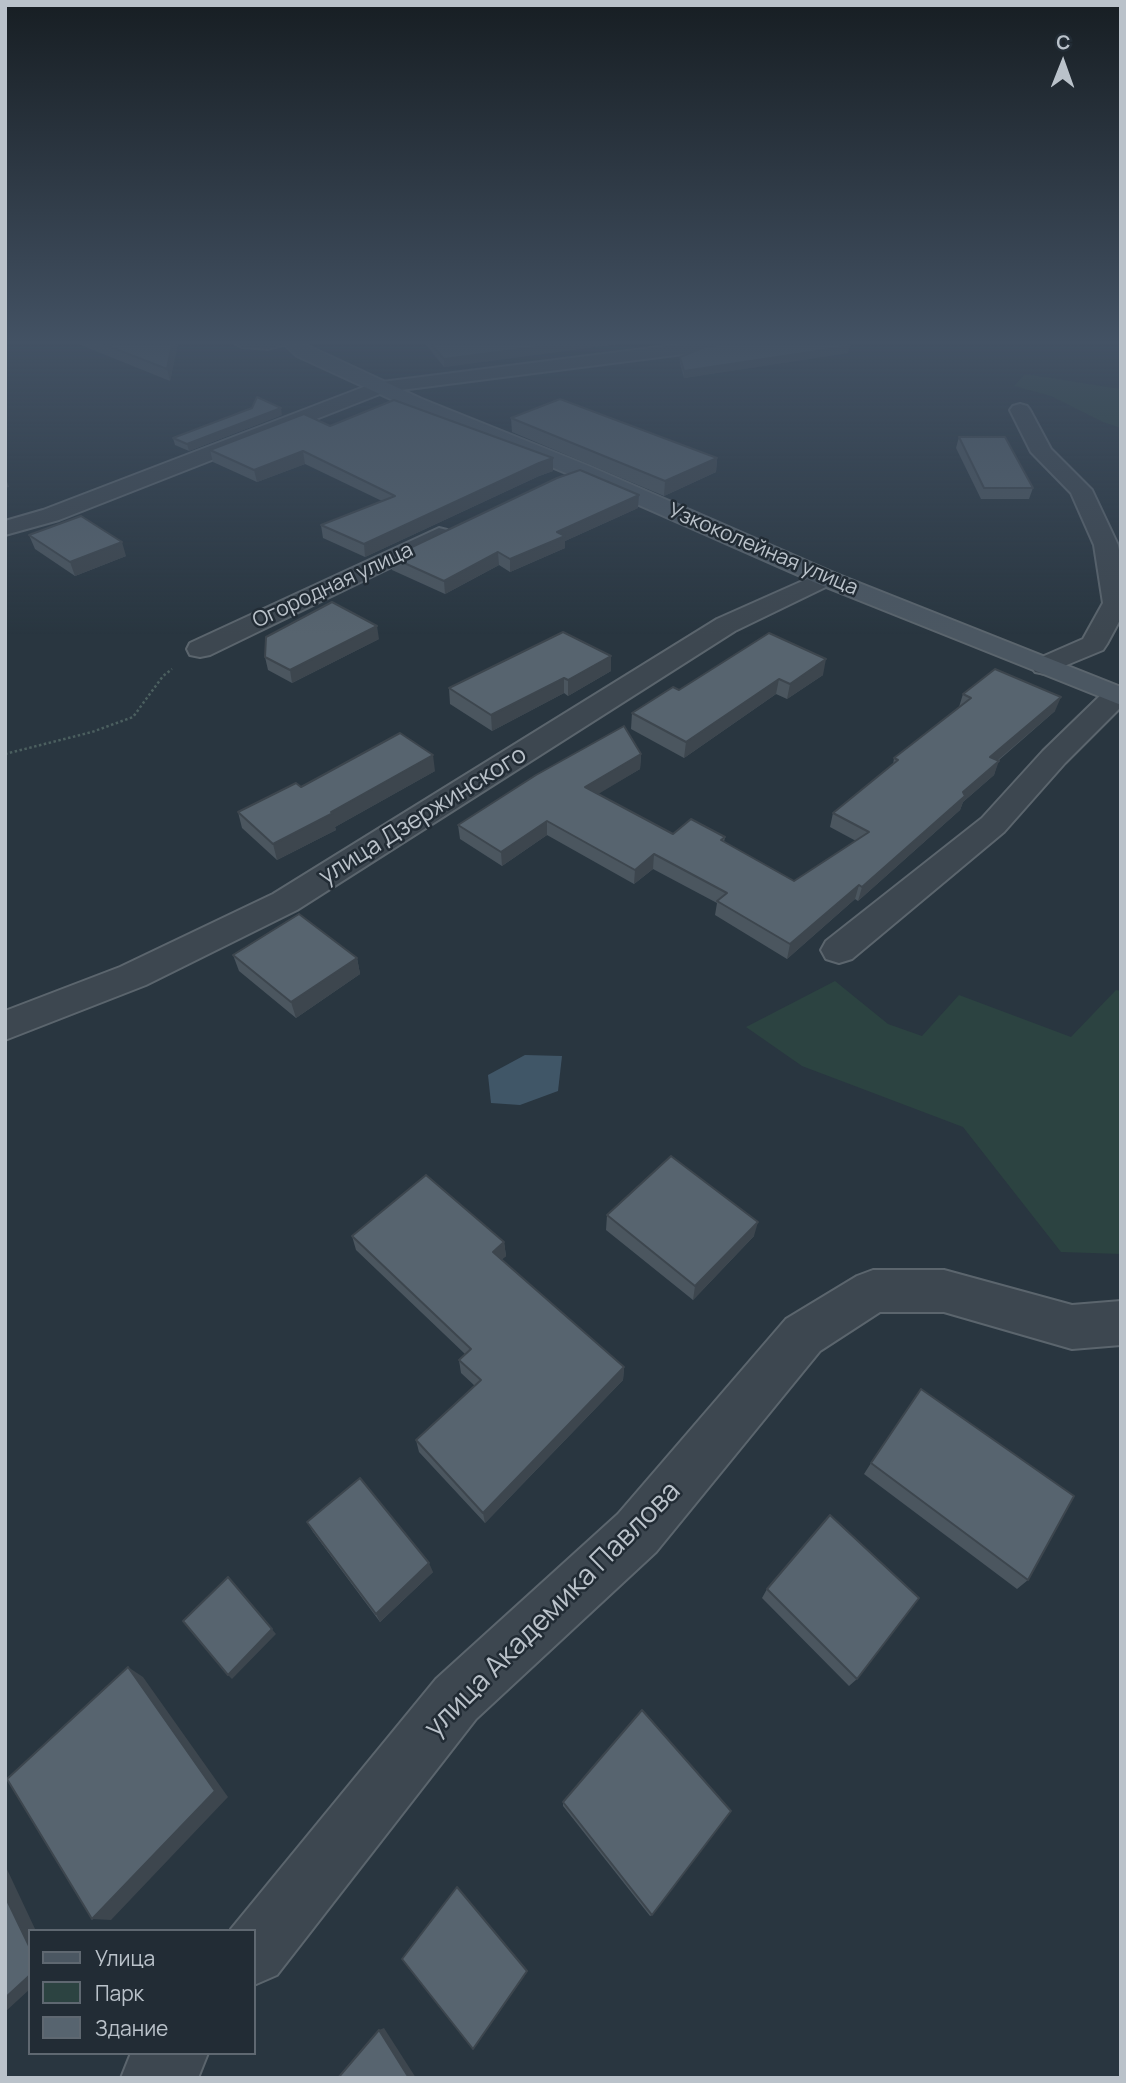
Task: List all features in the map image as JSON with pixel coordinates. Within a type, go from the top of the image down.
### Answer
[{"type":"street","points":[[5,528],[51,515],[241,441]]},
{"type":"street","name":"Узкоколейная улица","points":[[510,441],[825,578],[1119,696]]},
{"type":"street","points":[[1036,441],[1042,452],[1081,489],[1106,545],[1116,603],[1094,644],[1045,666]]},
{"type":"street","points":[[548,483],[581,471]]},
{"type":"street","name":"Огородная улица","points":[[200,649],[461,524]]},
{"type":"street","name":"улица Дзержинского","points":[[5,1026],[133,976],[285,902],[726,625],[825,578]]},
{"type":"street","points":[[839,950],[993,825],[1054,757],[1119,696]]},
{"type":"street","name":"улица Академика Павлова","points":[[256,1949],[456,1699],[637,1533],[803,1335],[873,1291],[944,1291],[1072,1327],[1121,1323]]},
{"type":"street","points":[[155,2078],[172,2055]]},
{"type":"path","points":[[5,754],[92,732],[133,717],[163,676],[200,649]]},
{"type":"green space","points":[[835,981],[888,1024],[922,1036],[959,995],[1071,1037],[1116,990],[1121,991],[1121,1254],[1061,1252],[963,1127],[802,1066],[746,1027]]},
{"type":"water","points":[[525,1055],[562,1056],[558,1091],[520,1105],[491,1103],[488,1075]]},
{"type":"building","points":[[233,441],[507,441],[553,458],[364,544],[321,525],[395,496],[303,451],[254,470],[210,450]]},
{"type":"building","points":[[568,441],[672,441],[717,458],[665,481]]},
{"type":"building","points":[[961,441],[1007,441],[1033,488],[984,488]]},
{"type":"building","points":[[580,470],[639,495],[557,532],[565,536],[510,559],[498,552],[444,581],[391,557],[557,478]]},
{"type":"building","points":[[81,516],[122,542],[70,562],[29,535]]},
{"type":"building","points":[[332,602],[377,626],[290,670],[265,657],[266,637]]},
{"type":"building","points":[[563,632],[611,656],[568,680],[564,678],[491,715],[449,688]]},
{"type":"building","points":[[769,633],[826,659],[790,684],[779,679],[686,742],[632,713],[673,687],[679,690]]},
{"type":"building","points":[[995,669],[1061,697],[990,757],[999,761],[963,792],[965,796],[862,887],[859,885],[790,944],[717,901],[727,893],[654,854],[635,870],[547,821],[501,852],[458,825],[536,775],[624,726],[641,754],[585,787],[673,834],[691,819],[725,837],[721,840],[794,881],[869,832],[833,813],[898,760],[894,758],[971,698],[963,694]]},
{"type":"building","points":[[400,733],[433,755],[273,844],[238,812],[296,783],[301,787]]},
{"type":"building","points":[[299,914],[357,958],[291,1002],[233,955]]},
{"type":"building","points":[[671,1156],[758,1222],[695,1286],[607,1215]]},
{"type":"building","points":[[426,1175],[504,1242],[493,1252],[624,1367],[483,1513],[416,1440],[481,1380],[459,1360],[471,1349],[352,1236]]},
{"type":"building","points":[[921,1389],[1074,1496],[1028,1580],[871,1463]]},
{"type":"building","points":[[360,1478],[429,1563],[376,1614],[307,1522]]},
{"type":"building","points":[[830,1515],[919,1598],[857,1679],[767,1589]]},
{"type":"building","points":[[228,1577],[272,1629],[228,1675],[183,1621]]},
{"type":"building","points":[[128,1667],[215,1791],[92,1919],[7,1779]]},
{"type":"building","points":[[642,1710],[731,1811],[652,1915],[563,1802]]},
{"type":"building","points":[[457,1887],[527,1971],[473,2049],[402,1959]]},
{"type":"building","points":[[5,1896],[28,1944],[28,1977],[5,1998]]},
{"type":"building","points":[[379,2030],[409,2078],[338,2078]]}]
